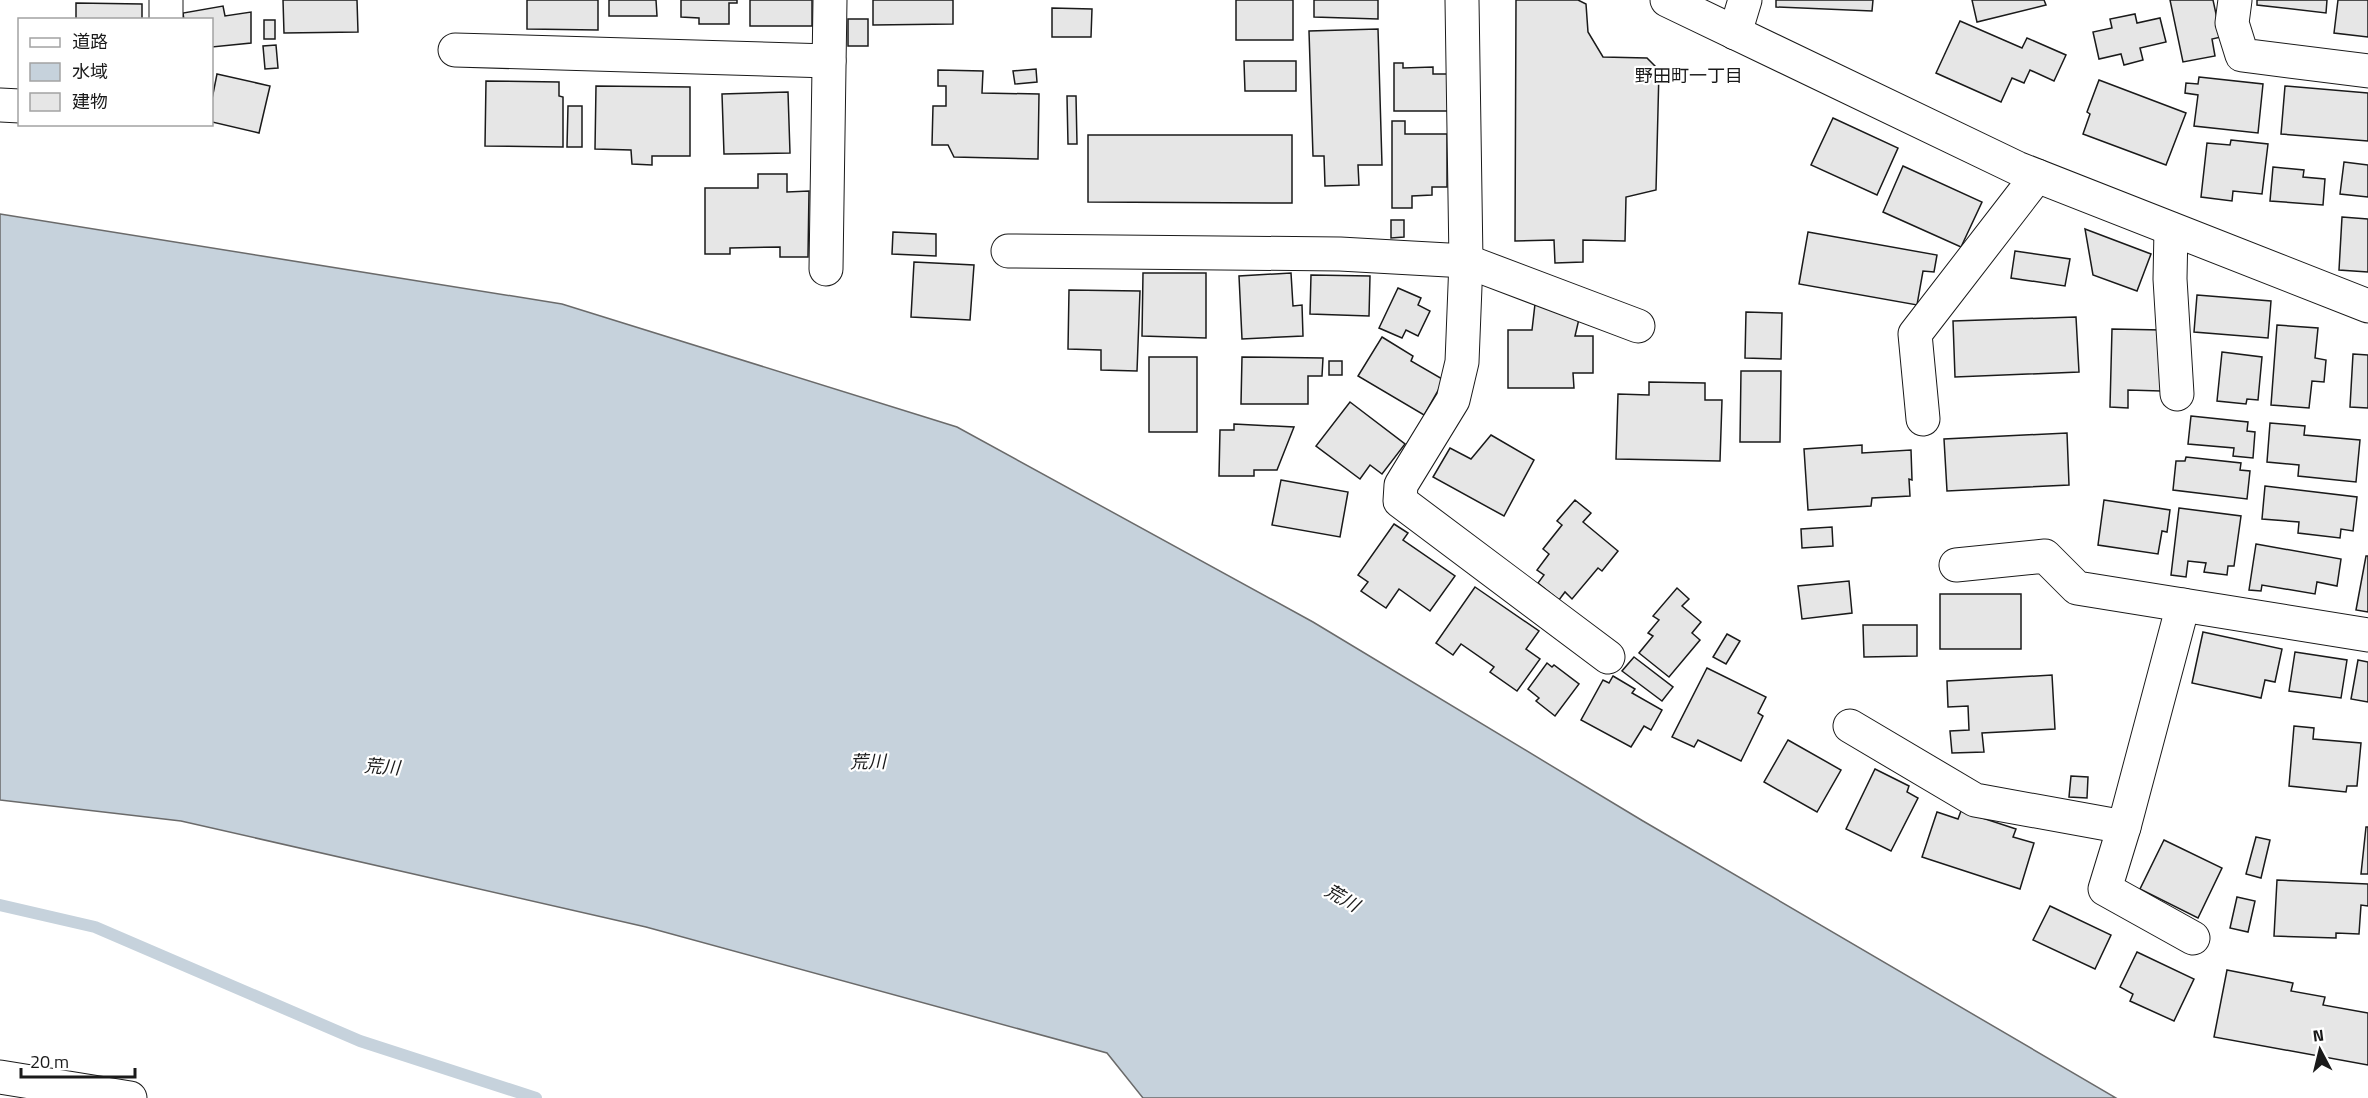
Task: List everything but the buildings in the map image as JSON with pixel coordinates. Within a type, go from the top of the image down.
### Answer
[{"type":"street","points":[[166,0],[166,18]]},
{"type":"street","points":[[826,269],[830,0]]},
{"type":"street","points":[[1462,0],[1466,261],[1462,362],[1453,400],[1401,485],[1400,501],[1608,657]]},
{"type":"street","points":[[1666,0],[2037,176],[2368,306]]},
{"type":"street","points":[[1735,33],[1745,0]]},
{"type":"street","points":[[2235,0],[2232,23],[2242,55],[2368,72]]},
{"type":"street","points":[[455,50],[829,61]]},
{"type":"street","points":[[0,105],[18,106]]},
{"type":"street","points":[[1923,419],[1916,334],[2037,176]]},
{"type":"street","points":[[2171,229],[2170,279],[2177,394]]},
{"type":"street","points":[[1008,251],[1340,254],[1466,261],[1638,326]]},
{"type":"street","points":[[1956,565],[2044,556],[2078,588],[2368,635]]},
{"type":"street","points":[[2183,605],[2124,827],[2105,889],[2193,938]]},
{"type":"street","points":[[1850,726],[1975,800],[2124,827]]},
{"type":"street","points":[[0,1077],[130,1098]]},
{"type":"water","name":"荒川","points":[[0,214],[562,304],[957,427],[1313,622],[1643,821],[2116,1098],[1143,1098],[1107,1053],[646,927],[181,821],[0,800]]},
{"type":"waterway","points":[[0,905],[95,927],[360,1041],[536,1098]]},
{"type":"district","name":"野田町一丁目","points":[[1689,76]]}]
